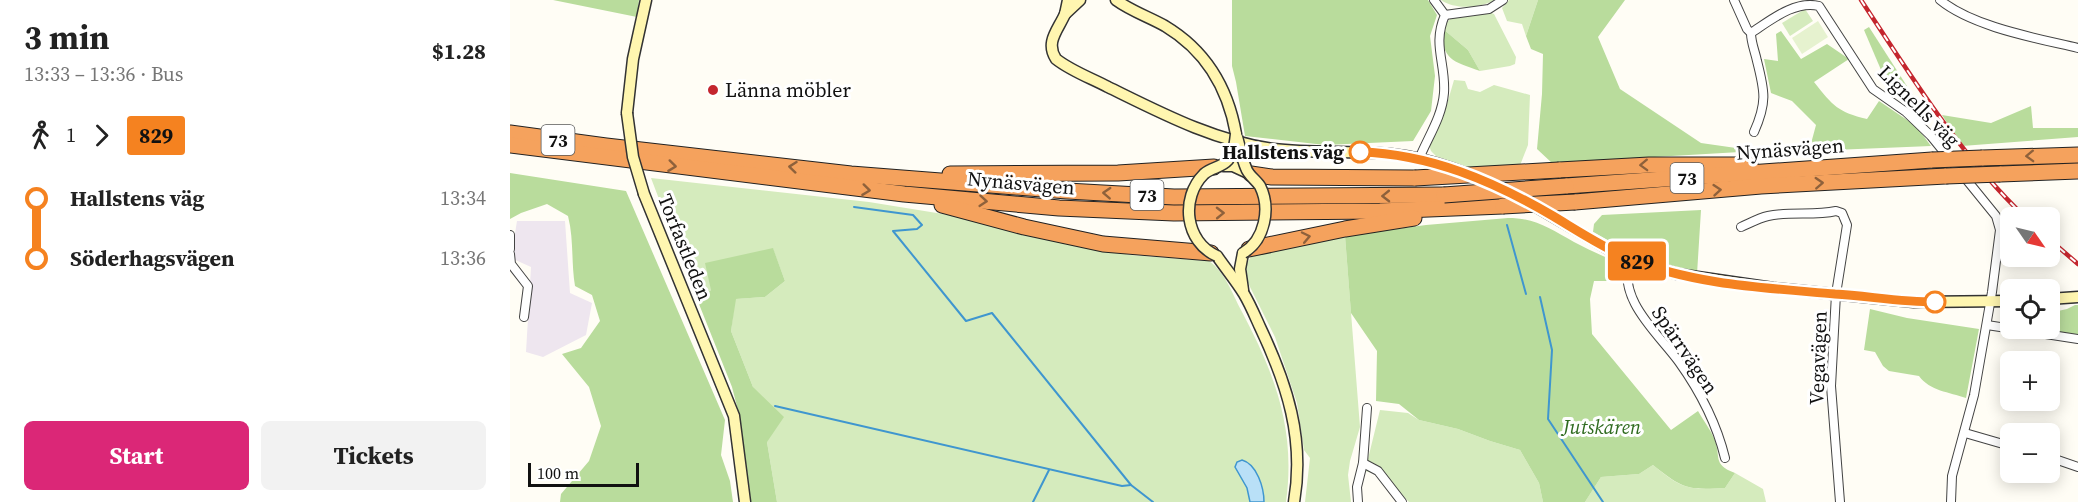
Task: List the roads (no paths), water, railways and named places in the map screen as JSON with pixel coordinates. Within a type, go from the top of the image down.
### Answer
[{"type":"highway","name":"Nynäsvägen","points":[[510,133],[851,174],[992,186],[1174,196],[1444,195],[1932,160],[2078,155]]},
{"type":"highway","name":"Nynäsvägen","points":[[510,145],[904,195],[1059,208],[1174,213],[1459,210],[1761,186],[2078,171]]},
{"type":"highway","points":[[1249,173],[1272,177],[1415,178],[1649,165],[1722,164],[1807,169]]},
{"type":"highway","points":[[851,174],[1086,173],[1218,167]]},
{"type":"highway","points":[[904,195],[1024,227],[1103,244],[1214,255]]},
{"type":"highway","points":[[1246,251],[1375,224],[1459,210]]},
{"type":"street","name":"Torfastleden","points":[[646,0],[633,59],[627,113],[633,157],[644,194],[734,416],[745,502]]},
{"type":"street","points":[[1068,0],[1065,14],[1052,37],[1052,54],[1056,59],[1143,105],[1220,137],[1271,148],[1379,153],[1419,159],[1480,178],[1612,251],[1629,259],[1677,274],[1732,283],[1914,302],[2000,302]]},
{"type":"street","points":[[1065,14],[1080,0]]},
{"type":"street","points":[[1434,0],[1444,15]]},
{"type":"street","points":[[1444,15],[1489,9],[1503,0]]},
{"type":"street","points":[[1734,0],[1751,33],[1765,101],[1754,132]]},
{"type":"street","points":[[1940,0],[1948,7],[1983,22],[2078,48]]},
{"type":"street","points":[[1114,1],[1171,30],[1199,53],[1225,92],[1249,173],[1260,188],[1265,209],[1263,226],[1255,242],[1246,251],[1232,257],[1214,255]]},
{"type":"street","name":"Lignells väg","points":[[1751,33],[1799,4],[1808,3],[1819,6],[1873,89],[1906,112],[1931,136],[1996,216],[2000,230],[1990,302]]},
{"type":"street","points":[[1419,159],[1443,102],[1444,71],[1438,33],[1444,15]]},
{"type":"street","points":[[1236,134],[1232,154],[1198,181],[1189,204],[1189,218],[1200,244],[1214,255],[1244,294],[1285,385],[1297,454],[1296,488],[1293,502]]},
{"type":"street","points":[[1218,167],[1233,166],[1249,173]]},
{"type":"street","name":"Vegavägen","points":[[1741,227],[1765,216],[1820,214],[1836,211],[1842,213],[1847,225],[1836,294],[1831,386],[1840,502]]},
{"type":"street","points":[[510,235],[510,249]]},
{"type":"street","points":[[1244,294],[1240,269],[1246,251]]},
{"type":"street","points":[[510,254],[512,264],[528,286],[524,317]]},
{"type":"street","name":"Spärrvägen","points":[[1629,259],[1629,288],[1640,315],[1680,363],[1721,440],[1725,458]]},
{"type":"street","points":[[2060,298],[2078,297]]},
{"type":"street","points":[[1951,502],[1952,476],[1974,396],[1990,302]]},
{"type":"street","points":[[1986,325],[2078,339]]},
{"type":"street","points":[[1358,502],[1357,487],[1364,463],[1367,408]]},
{"type":"street","points":[[1965,433],[2000,443]]},
{"type":"street","points":[[2060,461],[2078,467]]},
{"type":"street","points":[[1364,463],[1378,471],[1402,502]]},
{"type":"water","points":[[1242,460],[1256,471],[1263,490],[1264,502],[1250,502],[1247,488],[1235,467],[1237,462]]},
{"type":"waterway","points":[[854,207],[913,215],[922,225],[917,229],[893,231],[966,321],[992,313],[1131,485],[1153,502]]},
{"type":"waterway","points":[[1507,225],[1526,294]]},
{"type":"waterway","points":[[1540,297],[1552,350],[1548,419],[1603,502]]},
{"type":"waterway","points":[[775,406],[1122,486],[1131,485]]},
{"type":"waterway","points":[[1033,502],[1049,470]]},
{"type":"railway","points":[[1861,0],[1937,114],[1979,168],[2015,207]]},
{"type":"railway","points":[[2060,248],[2078,264]]},
{"type":"place","name":"Länna möbler","points":[[713,90]]},
{"type":"place","name":"Hallstens väg","points":[[1360,152]]},
{"type":"park label","name":"Jutskären","points":[[1602,427]]}]
